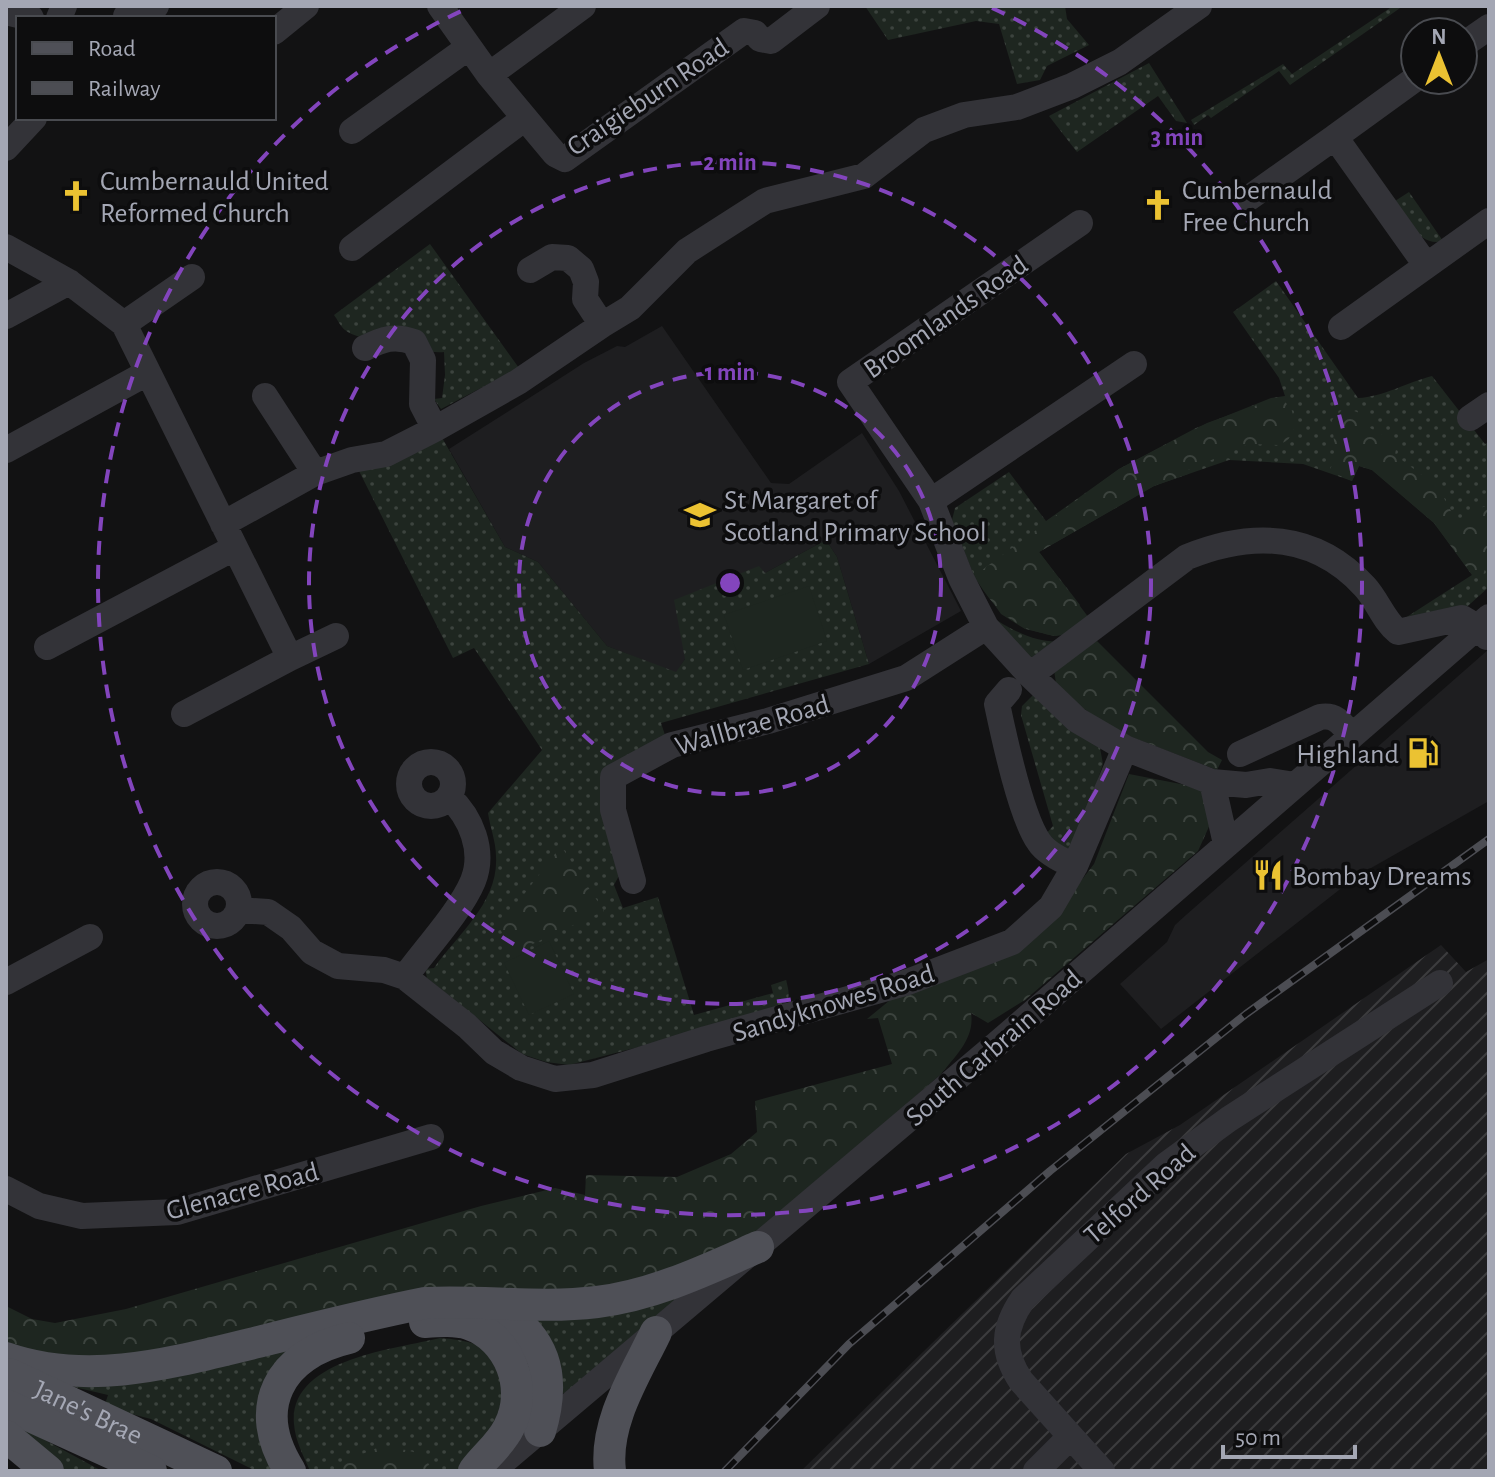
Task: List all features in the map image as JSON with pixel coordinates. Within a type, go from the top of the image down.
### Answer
[{"type":"main road","points":[[6,1358],[66,1372],[128,1370],[425,1303],[553,1305],[625,1298],[656,1290],[758,1247]]},
{"type":"main road","points":[[494,1305],[512,1316],[534,1339],[546,1366],[548,1399],[540,1431]]},
{"type":"main road","points":[[290,1471],[277,1446],[271,1422],[276,1392],[291,1366],[312,1351],[335,1341],[403,1325],[451,1321],[469,1324],[497,1343],[514,1370],[517,1386],[510,1427],[474,1471]]},
{"type":"main road","points":[[610,1471],[609,1450],[616,1421],[656,1332]]},
{"type":"main road","name":"Jane's Brae","points":[[6,1372],[216,1471]]},
{"type":"main road","name":"Jane's Brae","points":[[6,1405],[151,1471]]},
{"type":"main road","points":[[6,1436],[48,1471]]},
{"type":"street","points":[[125,13],[156,6]]},
{"type":"street","points":[[276,30],[306,6]]},
{"type":"street","name":"Craigieburn Road","points":[[440,6],[489,75],[555,154],[565,159],[744,31],[771,41],[817,6]]},
{"type":"street","points":[[489,75],[583,6]]},
{"type":"street","points":[[47,647],[229,536],[315,473],[352,460],[386,454],[518,382],[630,308],[687,251],[765,201],[864,176],[924,130],[964,115],[1017,107],[1072,86],[1120,62],[1199,6]]},
{"type":"street","points":[[352,131],[469,47]]},
{"type":"street","points":[[1249,198],[1399,91]]},
{"type":"street","name":"Craigieburn Road","points":[[352,248],[525,118]]},
{"type":"street","points":[[6,148],[32,120]]},
{"type":"street","points":[[1335,137],[1426,265]]},
{"type":"street","points":[[1341,327],[1489,221]]},
{"type":"street","name":"Broomlands Road","points":[[1080,223],[850,382],[931,501],[961,578],[1019,682],[1125,748],[1212,782],[1246,785],[1270,781],[1295,785]]},
{"type":"street","points":[[6,247],[69,282],[124,324],[290,658]]},
{"type":"street","points":[[530,270],[552,257],[568,258],[581,269],[586,282],[585,299],[602,325]]},
{"type":"street","points":[[124,324],[192,277]]},
{"type":"street","points":[[6,316],[69,282]]},
{"type":"street","points":[[365,348],[384,338],[400,337],[414,342],[423,360],[422,404],[435,429]]},
{"type":"street","points":[[931,501],[1134,364]]},
{"type":"street","points":[[6,450],[147,373]]},
{"type":"street","points":[[265,396],[315,473]]},
{"type":"street","points":[[1075,866],[1040,844],[1027,816],[997,704],[1019,682],[1187,557],[1244,539],[1271,539],[1306,546],[1337,562],[1365,587],[1398,632],[1462,618],[1485,628]]},
{"type":"street","name":"Wallbrae Road","points":[[633,881],[613,810],[613,777],[672,745],[768,721],[906,678],[986,627]]},
{"type":"street","name":"South Carbrain Road","points":[[492,1471],[758,1247],[1352,736],[1485,628]]},
{"type":"street","points":[[184,714],[336,636]]},
{"type":"street","points":[[1240,754],[1320,717],[1336,718],[1352,736]]},
{"type":"street","name":"Sandyknowes Road","points":[[405,977],[467,1026],[494,1052],[521,1068],[555,1079],[593,1075],[706,1039],[905,983],[1012,942],[1051,907],[1075,866],[1125,748]]},
{"type":"street","points":[[1212,782],[1226,844]]},
{"type":"street","points":[[238,910],[268,912],[291,928],[312,952],[338,966],[384,970],[405,977],[474,879],[477,842],[463,810],[449,797]]},
{"type":"street","points":[[6,982],[90,937]]},
{"type":"street","name":"Telford Road","points":[[1102,1471],[1011,1366],[1007,1333],[1011,1316],[1023,1299],[1166,1165],[1229,1119],[1440,983]]},
{"type":"street","name":"Glenacre Road","points":[[6,1189],[39,1206],[82,1216],[177,1212],[431,1137]]},
{"type":"street","points":[[1036,1471],[1070,1437]]},
{"type":"shaded area","name":"St Margaret of Scotland Primary School","points":[[662,326],[771,483],[789,484],[862,433],[899,491],[961,611],[869,664],[837,557],[826,540],[765,573],[685,659],[676,673],[607,646],[538,562],[505,547],[449,449],[584,363],[617,346],[625,347]]},
{"type":"shaded area","points":[[1489,649],[1489,801],[1357,876],[1161,1029],[1120,984],[1167,942],[1175,925],[1186,915]]},
{"type":"shaded area","points":[[1441,945],[1466,972],[1489,959],[1489,1471],[801,1471],[1126,1154],[1180,1125]]},
{"type":"green space","points":[[865,6],[1065,6],[1067,19],[1089,45],[1047,66],[1040,80],[1017,84],[999,24],[976,21],[888,40]]},
{"type":"green space","points":[[1393,6],[1403,6],[1290,85],[1279,71],[1211,118],[1208,115],[1194,125],[1191,120],[1283,64],[1292,74]]},
{"type":"green space","points":[[1149,63],[1187,123],[1176,121],[1158,96],[1077,152],[1049,116]]},
{"type":"green space","points":[[1409,192],[1443,241],[1427,240],[1409,223],[1395,201]]},
{"type":"green space","points":[[430,244],[519,368],[441,409],[434,399],[442,398],[444,352],[409,349],[352,334],[334,315]]},
{"type":"green space","points":[[1276,281],[1358,398],[1377,395],[1432,376],[1485,444],[1489,442],[1489,587],[1460,613],[1402,620],[1472,575],[1434,523],[1372,470],[1359,466],[1352,481],[1303,464],[1229,460],[1154,486],[1039,552],[1080,605],[1055,636],[1025,629],[1001,614],[974,576],[952,520],[955,508],[1009,472],[1046,521],[1119,469],[1196,428],[1271,398],[1285,396],[1279,378],[1233,312]]},
{"type":"green space","points":[[1280,397],[1291,408],[1296,425],[1288,440],[1279,445],[1249,444],[1188,470],[1188,474],[1154,486],[1039,552],[1089,618],[1074,630],[1054,636],[1017,624],[993,603],[974,576],[1119,469],[1207,423]]},
{"type":"green space","points":[[1343,409],[1361,414],[1370,428],[1397,443],[1395,455],[1438,487],[1458,524],[1477,509],[1489,505],[1489,553],[1483,576],[1473,576],[1434,523],[1372,470],[1359,466],[1352,481],[1329,471],[1334,453],[1332,420]]},
{"type":"green space","points":[[441,436],[505,547],[538,562],[607,646],[676,672],[685,659],[674,600],[759,566],[765,573],[826,540],[837,557],[869,664],[661,723],[667,741],[627,756],[622,870],[614,885],[623,908],[658,897],[694,1015],[773,993],[771,985],[786,980],[788,997],[778,1011],[569,1065],[522,1054],[427,978],[425,969],[434,968],[475,916],[491,888],[496,856],[488,813],[542,750],[474,648],[453,658],[356,465]]},
{"type":"green space","points":[[809,586],[827,641],[743,670],[724,615]]},
{"type":"green space","points":[[998,621],[1030,637],[1064,642],[1034,659],[1021,653]]},
{"type":"green space","points":[[1097,641],[1208,752],[1222,760],[1217,770],[1116,731],[1057,690],[1053,663]]},
{"type":"green space","points":[[1033,695],[1100,748],[1103,764],[1077,841],[1064,852],[1045,835],[1053,826],[1021,715],[1022,706]]},
{"type":"green space","points":[[1129,774],[1196,787],[1206,794],[1212,820],[1198,851],[1025,1000],[988,1023],[971,1013],[967,1038],[941,1074],[740,1249],[632,1287],[98,1363],[6,1348],[6,1306],[32,1319],[55,1323],[126,1309],[481,1206],[555,1188],[585,1195],[586,1175],[677,1177],[731,1154],[757,1132],[755,1101],[892,1064],[878,1018],[867,1019],[895,996],[1074,890],[1094,864]]},
{"type":"green space","points":[[561,846],[604,911],[513,953],[499,927]]},
{"type":"green space","points":[[549,941],[574,994],[529,1015],[504,963]]},
{"type":"green space","points":[[681,1293],[676,1303],[568,1396],[560,1391],[528,1315]]},
{"type":"green space","points":[[422,1313],[526,1366],[424,1317],[334,1339],[284,1378],[285,1471],[256,1471],[151,1419],[104,1407],[108,1395],[70,1386]]},
{"type":"green space","points":[[440,1338],[473,1343],[491,1355],[502,1375],[511,1406],[470,1471],[310,1471],[294,1424],[297,1402],[308,1385],[326,1371],[348,1361]]},
{"type":"green space","points":[[6,1419],[102,1471],[62,1471]]},
{"type":"green space","points":[[377,1448],[417,1453],[432,1471],[335,1471],[340,1463]]},
{"type":"railway","points":[[725,1471],[849,1344],[1050,1171],[1246,1014],[1489,839]]},
{"type":"place","name":"Cumbernauld United Reformed Church","points":[[76,196]]},
{"type":"place","name":"Cumbernauld Free Church","points":[[1158,205]]},
{"type":"place","name":"St Margaret of Scotland Primary School","points":[[700,515]]},
{"type":"place","name":"Highland","points":[[1423,753]]},
{"type":"place","name":"Bombay Dreams","points":[[1268,875]]}]
